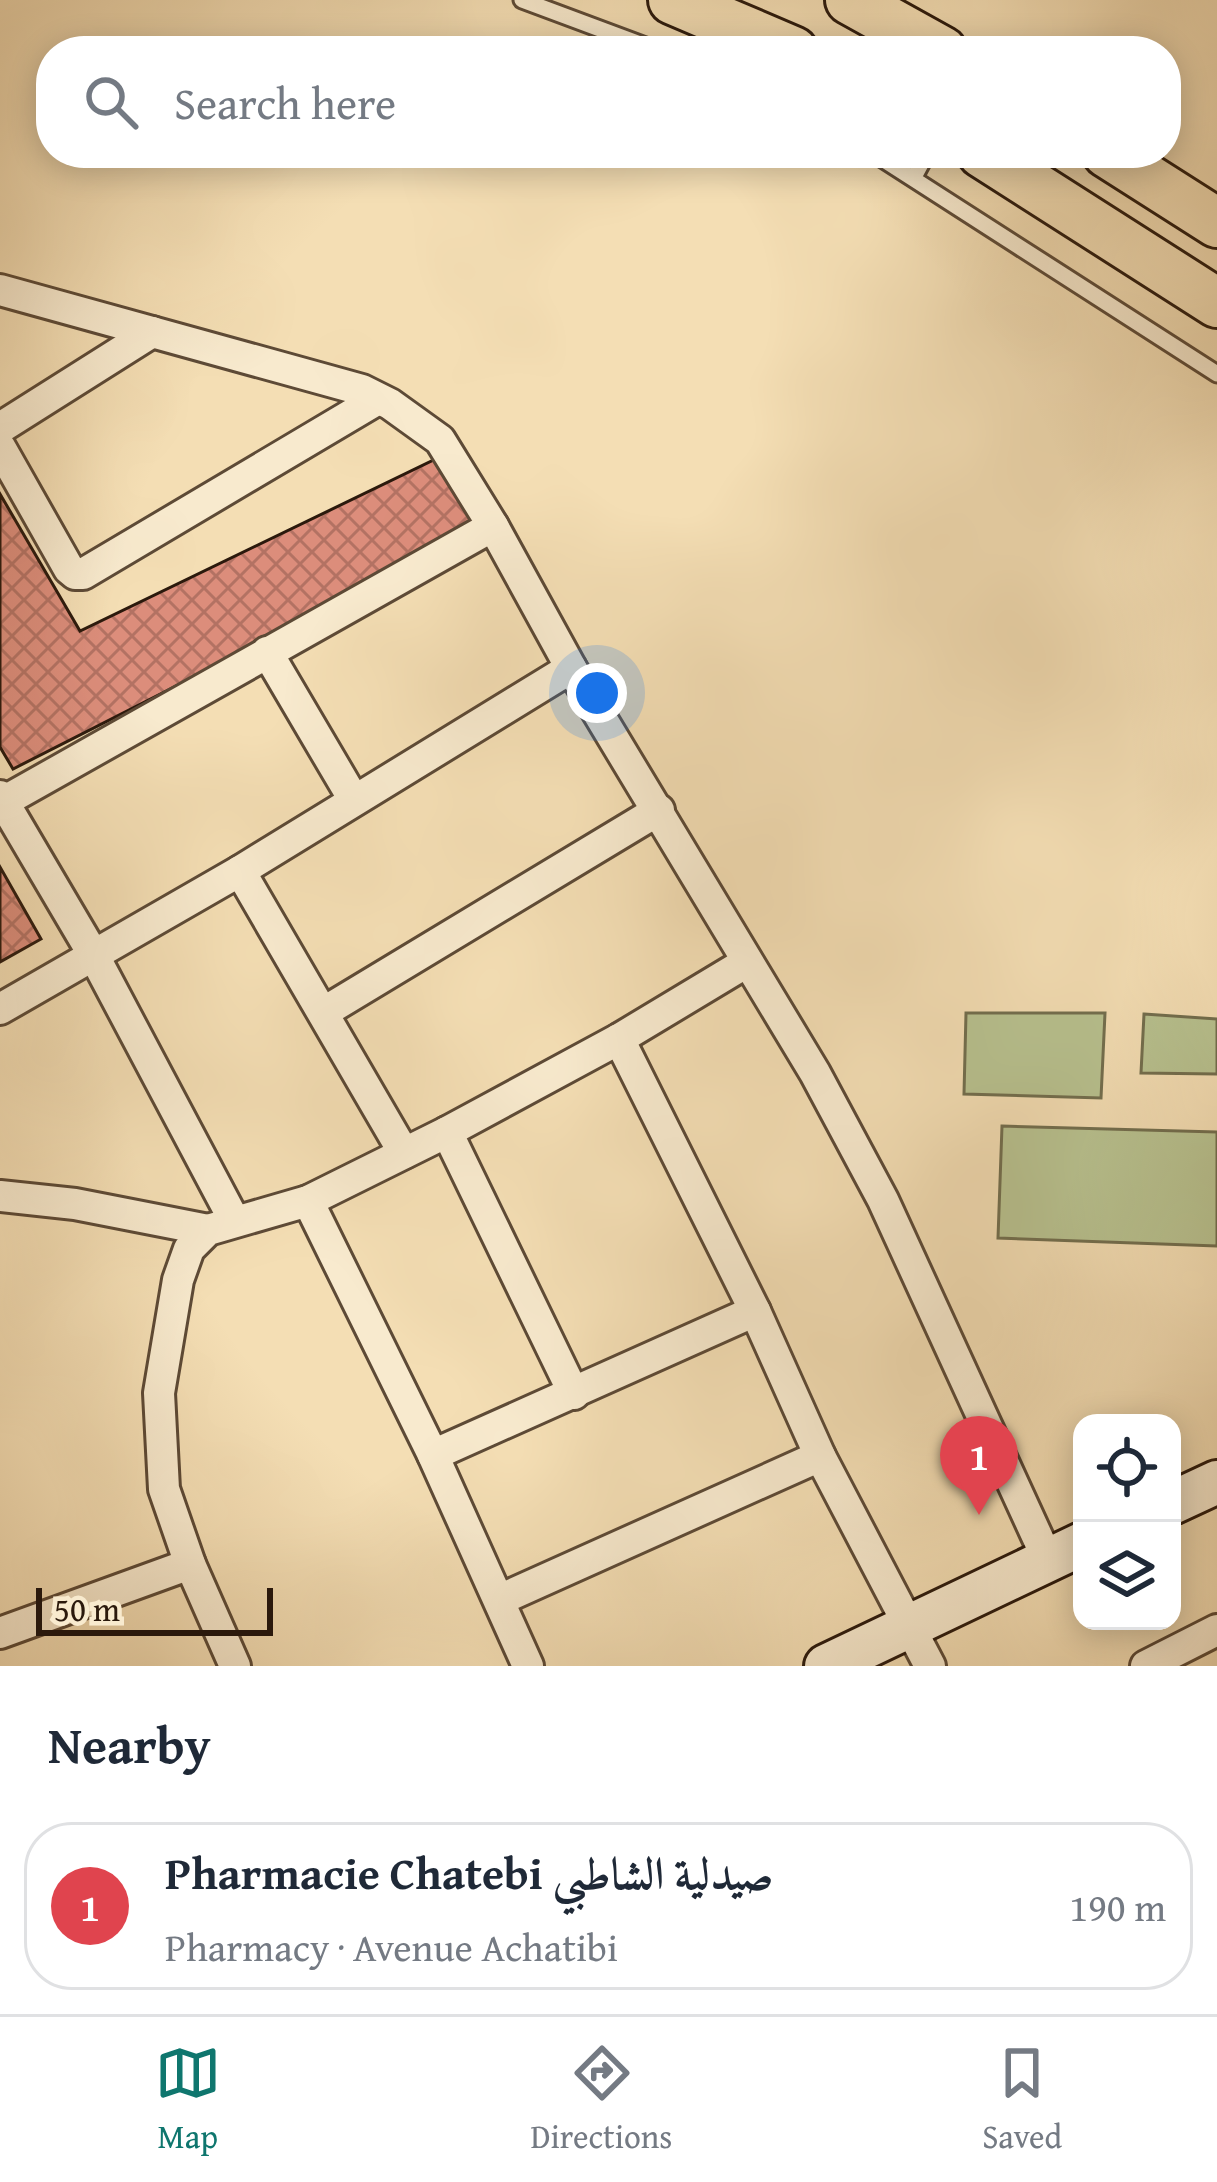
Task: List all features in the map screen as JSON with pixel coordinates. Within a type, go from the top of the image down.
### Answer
[{"type":"main road","points":[[673,0],[758,36]]},
{"type":"main road","points":[[850,0],[915,36]]},
{"type":"main road","points":[[1006,168],[1217,303]]},
{"type":"main road","points":[[1131,168],[1217,223]]},
{"type":"street","points":[[0,290],[362,390],[440,440],[493,526],[571,668],[815,1073],[1065,1552],[826,1666]]},
{"type":"street","points":[[0,428],[152,332]]},
{"type":"street","points":[[0,447],[69,569],[83,574],[378,399]]},
{"type":"street","points":[[221,1225],[93,954],[2,799],[493,526]]},
{"type":"street","points":[[267,652],[354,800]]},
{"type":"street","points":[[0,1009],[240,871],[571,668]]},
{"type":"street","points":[[324,1012],[659,810]]},
{"type":"street","points":[[240,871],[404,1153]]},
{"type":"street","points":[[0,1196],[221,1225],[276,1213],[447,1132],[619,1039],[747,962]]},
{"type":"street","points":[[619,1039],[755,1311],[820,1456],[930,1666]]},
{"type":"street","points":[[447,1132],[574,1394]]},
{"type":"street","points":[[308,1201],[434,1455],[528,1666]]},
{"type":"street","points":[[221,1225],[189,1249],[178,1280],[159,1393],[164,1490],[235,1666]]},
{"type":"street","points":[[434,1455],[755,1311]]},
{"type":"street","points":[[499,1600],[820,1456]]},
{"type":"street","points":[[1181,1499],[1217,1482]]},
{"type":"street","points":[[0,1633],[190,1564]]},
{"type":"street","points":[[1146,1666],[1217,1630]]},
{"type":"lane","points":[[522,0],[619,36]]},
{"type":"lane","points":[[899,168],[1217,374]]},
{"type":"lane","points":[[914,177],[919,168]]},
{"type":"green space","points":[[966,1013],[1105,1013],[1101,1098],[964,1094]]},
{"type":"green space","points":[[1144,1014],[1217,1019],[1217,1074],[1141,1073]]},
{"type":"green space","points":[[1002,1126],[1217,1132],[1217,1246],[998,1238]]},
{"type":"building","points":[[444,455],[487,528],[13,769],[0,747],[0,494],[80,631]]},
{"type":"building","points":[[0,867],[41,939],[0,962]]},
{"type":"place","name":"Pharmacie Chatebi صيدلية الشاطبي","points":[[979,1515]]}]
